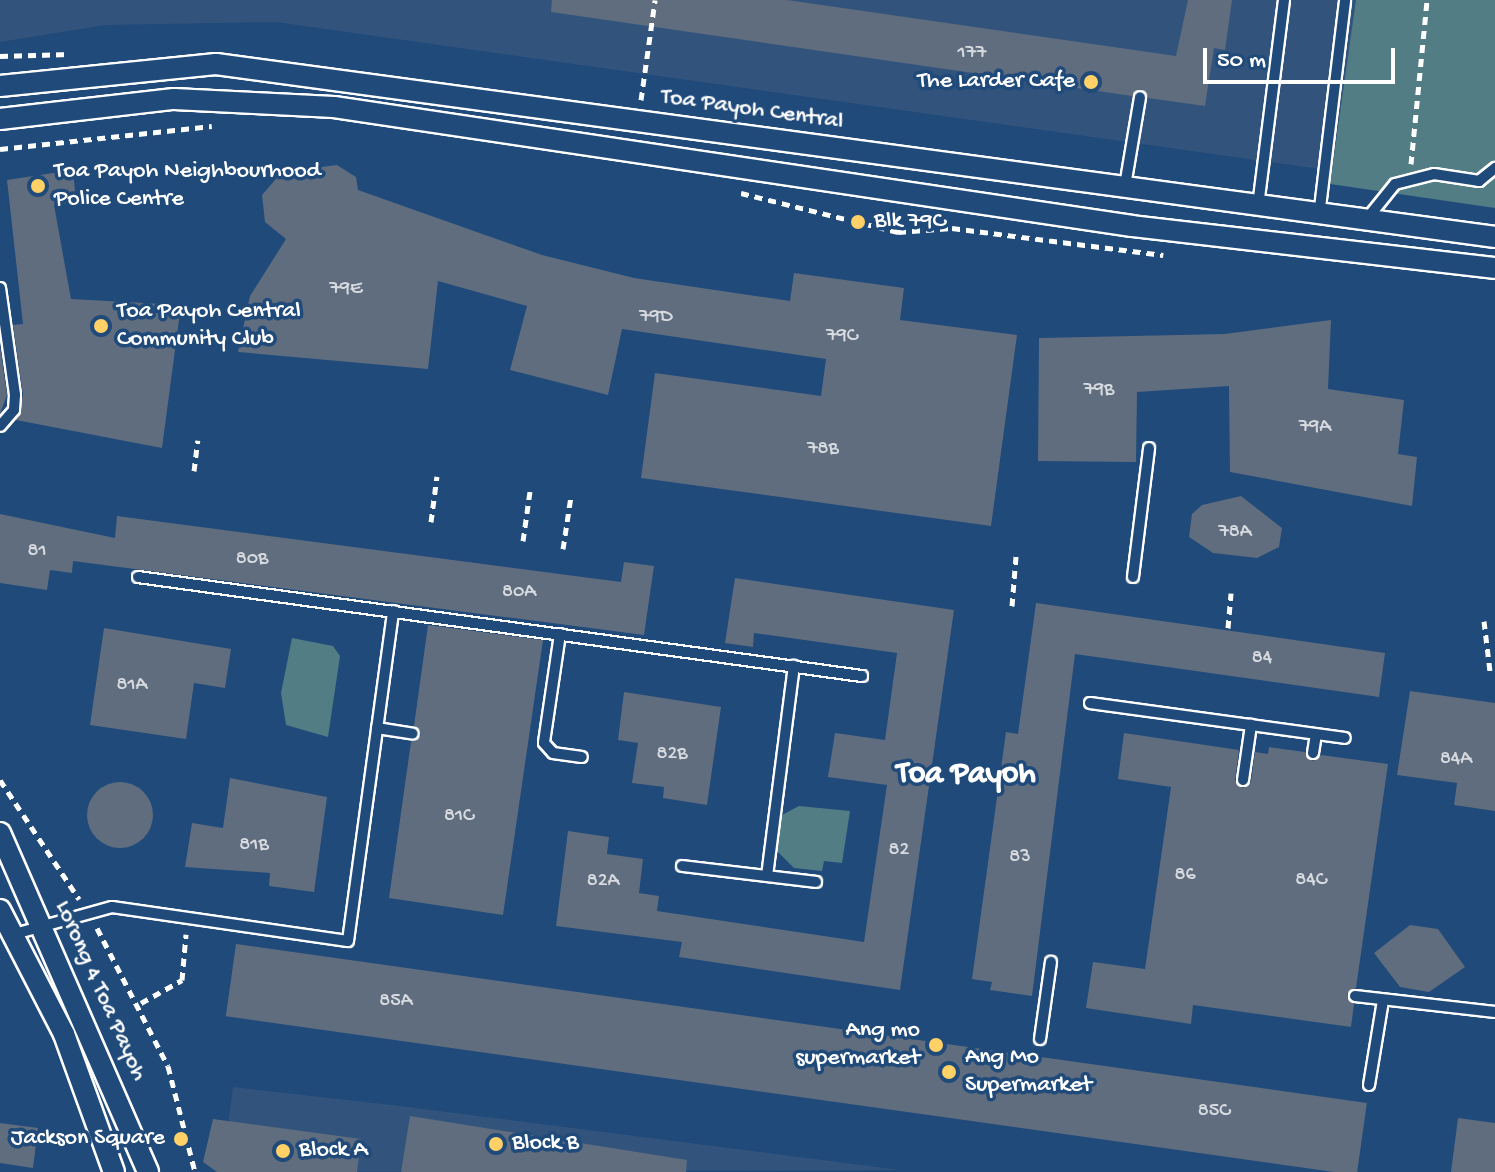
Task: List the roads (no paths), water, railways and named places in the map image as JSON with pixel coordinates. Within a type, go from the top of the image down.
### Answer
[{"type":"street","name":"Toa Payoh Central","points":[[0,86],[216,64],[1125,186],[1319,216],[1495,237]]},
{"type":"street","points":[[0,119],[174,99],[334,107],[1132,226],[1495,268]]},
{"type":"street","name":"Lorong 4 Toa Payoh","points":[[0,833],[148,1172]]},
{"type":"street","name":"Lorong 4 Toa Payoh","points":[[0,910],[64,1034],[114,1172]]},
{"type":"lane","points":[[1258,206],[1284,0]]},
{"type":"lane","points":[[1319,216],[1345,0]]},
{"type":"lane","points":[[1125,186],[1140,97]]},
{"type":"lane","points":[[1366,220],[1395,184],[1434,174],[1479,181],[1495,168]]},
{"type":"lane","points":[[0,288],[15,395],[14,410],[0,426]]},
{"type":"lane","points":[[1133,577],[1149,448]]},
{"type":"lane","points":[[138,577],[862,676]]},
{"type":"lane","points":[[11,935],[41,923],[87,911],[194,919],[348,941],[393,611]]},
{"type":"lane","points":[[560,634],[544,743],[553,753],[582,757]]},
{"type":"lane","points":[[767,876],[794,666]]},
{"type":"lane","points":[[1090,703],[1345,738]]},
{"type":"lane","points":[[1243,780],[1251,725]]},
{"type":"lane","points":[[377,728],[413,734]]},
{"type":"lane","points":[[1313,753],[1316,734]]},
{"type":"lane","points":[[682,866],[816,882]]},
{"type":"lane","points":[[1040,1039],[1051,962]]},
{"type":"lane","points":[[1355,996],[1495,1012]]},
{"type":"lane","points":[[1369,1085],[1383,1000]]},
{"type":"place","name":"The Larder Cafe","points":[[1091,82]]},
{"type":"place","name":"Toa Payoh Neighbourhood Police Centre","points":[[38,186]]},
{"type":"place","name":"Blk 79C","points":[[858,222]]},
{"type":"place","name":"Toa Payoh Central Community Club","points":[[101,326]]},
{"type":"place","name":"Ang mo supermarket","points":[[936,1045]]},
{"type":"place","name":"Ang Mo Supermarket","points":[[949,1072]]},
{"type":"place","name":"Jackson Square","points":[[181,1139]]},
{"type":"place","name":"Block B","points":[[496,1144]]},
{"type":"place","name":"Block A","points":[[283,1151]]},
{"type":"district","name":"Toa Payoh","points":[[966,775]]}]
